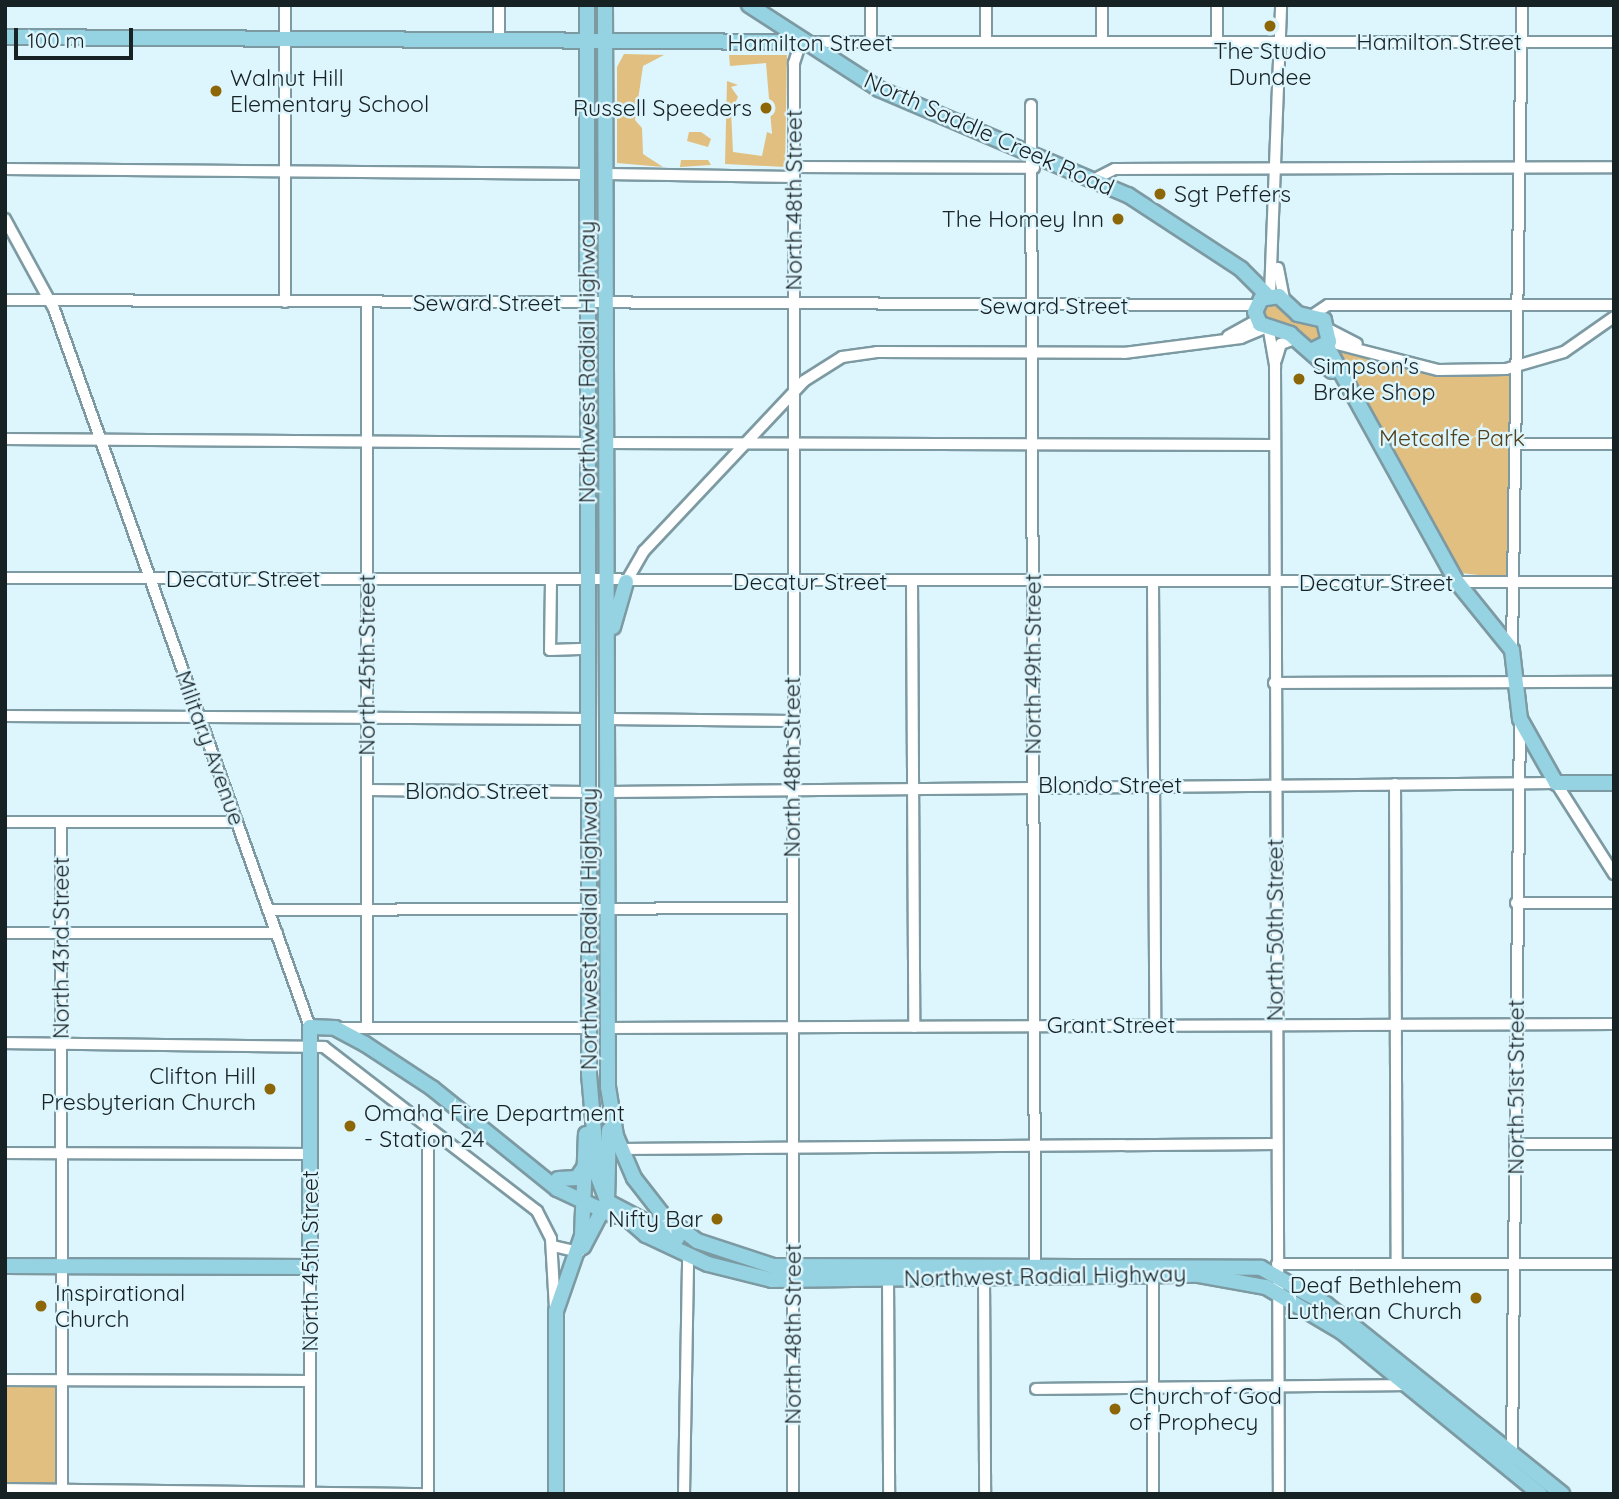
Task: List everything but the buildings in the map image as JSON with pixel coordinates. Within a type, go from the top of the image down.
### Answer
[{"type":"main road","name":"Northwest Radial Highway","points":[[587,5],[589,1073],[596,1165],[605,1205],[628,1225],[688,1255],[741,1274],[1226,1263],[1277,1269],[1326,1304],[1562,1494]]},
{"type":"main road","name":"Northwest Radial Highway","points":[[605,5],[608,1087],[620,1149],[641,1190],[673,1224],[740,1259],[793,1274],[888,1278],[1220,1276],[1278,1293],[1407,1385],[1532,1491]]},
{"type":"main road","name":"North Saddle Creek Road","points":[[749,5],[801,42],[894,97],[1034,161],[1095,179],[1228,262],[1265,310]]},
{"type":"main road","name":"Hamilton Street","points":[[5,37],[801,42]]},
{"type":"main road","points":[[1265,310],[1313,315],[1328,335],[1340,380]]},
{"type":"main road","points":[[1265,310],[1340,380],[1457,582],[1512,650],[1520,719],[1556,783]]},
{"type":"main road","points":[[1311,351],[1328,335]]},
{"type":"main road","points":[[607,659],[626,582]]},
{"type":"main road","name":"Blondo Street","points":[[1556,783],[1614,783]]},
{"type":"main road","points":[[310,1027],[335,1028],[432,1088],[537,1170],[585,1197],[707,1254],[740,1259]]},
{"type":"main road","name":"North 45th Street","points":[[310,1027],[310,1267]]},
{"type":"main road","points":[[579,1252],[585,1197],[589,1073]]},
{"type":"main road","points":[[556,1494],[556,1311],[579,1252],[605,1205],[608,1087]]},
{"type":"main road","points":[[558,1179],[578,1178],[585,1166]]},
{"type":"main road","points":[[537,1170],[558,1179],[585,1197]]},
{"type":"main road","points":[[593,1230],[610,1222],[628,1225]]},
{"type":"main road","points":[[5,1266],[310,1267]]},
{"type":"street","points":[[285,5],[285,302]]},
{"type":"street","points":[[499,5],[499,41]]},
{"type":"street","points":[[871,5],[871,43]]},
{"type":"street","points":[[986,5],[986,42]]},
{"type":"street","points":[[1102,5],[1102,42]]},
{"type":"street","points":[[1217,5],[1217,40]]},
{"type":"street","name":"North 50th Street","points":[[1279,1494],[1274,683],[1275,366],[1265,310],[1275,248],[1278,41],[1281,5]]},
{"type":"street","points":[[1512,650],[1517,582],[1518,167],[1522,5]]},
{"type":"street","name":"Hamilton Street","points":[[801,42],[1614,42]]},
{"type":"street","name":"North 48th Street","points":[[793,1494],[794,63],[801,42]]},
{"type":"street","name":"North 49th Street","points":[[1031,106],[1034,161],[1035,1266]]},
{"type":"street","points":[[607,174],[794,172],[1034,161]]},
{"type":"street","points":[[1095,179],[1115,169],[1614,167]]},
{"type":"street","points":[[5,169],[588,174]]},
{"type":"street","name":"Military Avenue","points":[[5,219],[50,300],[310,1027]]},
{"type":"street","name":"Seward Street","points":[[5,300],[607,302],[1221,307],[1265,310]]},
{"type":"street","name":"North 45th Street","points":[[367,302],[367,1028]]},
{"type":"street","points":[[1313,315],[1338,306],[1614,305]]},
{"type":"street","points":[[1338,306],[1328,312],[1328,335],[1438,370],[1518,366],[1579,344],[1614,317]]},
{"type":"street","points":[[626,582],[644,551],[744,444],[824,366],[860,353],[1141,352],[1222,338],[1265,310]]},
{"type":"street","points":[[1275,366],[1281,344],[1295,340]]},
{"type":"street","points":[[5,439],[587,443]]},
{"type":"street","points":[[607,443],[1275,445]]},
{"type":"street","points":[[1517,444],[1614,443]]},
{"type":"street","name":"Decatur Street","points":[[5,578],[551,582],[1614,582]]},
{"type":"street","points":[[551,582],[551,650],[587,649]]},
{"type":"street","points":[[912,582],[914,1027]]},
{"type":"street","points":[[1153,583],[1155,1025]]},
{"type":"street","points":[[1274,683],[1614,682]]},
{"type":"street","points":[[5,716],[588,719]]},
{"type":"street","points":[[608,719],[792,721]]},
{"type":"street","name":"North 51st Street","points":[[1512,1455],[1517,1264],[1516,784],[1520,719]]},
{"type":"street","points":[[1556,783],[1614,874]]},
{"type":"street","name":"Blondo Street","points":[[608,792],[914,786],[1556,783]]},
{"type":"street","points":[[1395,784],[1396,1264]]},
{"type":"street","name":"Blondo Street","points":[[367,790],[588,792]]},
{"type":"street","points":[[5,822],[237,822]]},
{"type":"street","name":"North 43rd Street","points":[[61,822],[62,1492]]},
{"type":"street","points":[[1516,904],[1614,903]]},
{"type":"street","points":[[268,910],[792,908]]},
{"type":"street","points":[[5,933],[276,933]]},
{"type":"street","name":"Grant Street","points":[[608,1028],[1614,1024]]},
{"type":"street","points":[[335,1028],[589,1028]]},
{"type":"street","points":[[5,1043],[311,1044],[324,1047],[528,1202],[553,1246],[556,1311]]},
{"type":"street","points":[[5,1489],[62,1492],[428,1494],[428,1124]]},
{"type":"street","points":[[620,1149],[1276,1144]]},
{"type":"street","points":[[1517,1144],[1614,1144]]},
{"type":"street","points":[[5,1153],[310,1154]]},
{"type":"street","points":[[553,1246],[579,1252]]},
{"type":"street","points":[[684,1494],[688,1255]]},
{"type":"street","points":[[1277,1269],[1396,1264],[1614,1264]]},
{"type":"street","name":"North 45th Street","points":[[310,1267],[310,1493]]},
{"type":"street","points":[[1153,1275],[1153,1494]]},
{"type":"street","points":[[984,1276],[985,1494]]},
{"type":"street","points":[[888,1278],[889,1494]]},
{"type":"street","points":[[5,1380],[310,1381]]},
{"type":"street","points":[[1036,1389],[1407,1385]]},
{"type":"green space","points":[[624,54],[664,55],[643,66],[635,120],[642,128],[643,154],[663,167],[617,163],[617,67]]},
{"type":"green space","points":[[729,55],[787,55],[785,167],[725,164],[727,81],[738,85],[731,87],[738,97],[731,111],[733,152],[762,156],[767,132],[772,134],[766,63],[730,66]]},
{"type":"green space","points":[[595,89],[601,108],[599,290],[595,250]]},
{"type":"green space","points":[[689,132],[701,132],[711,139],[708,147],[687,141]]},
{"type":"green space","points":[[681,160],[708,160],[711,165],[680,167]]},
{"type":"green space","points":[[1275,302],[1292,319],[1318,323],[1321,339],[1312,344],[1292,327],[1266,323],[1261,311]]},
{"type":"green space","name":"Metcalfe Park","points":[[1335,346],[1432,374],[1510,375],[1513,579],[1461,573],[1333,359]]},
{"type":"green space","points":[[5,1386],[55,1386],[55,1484],[5,1484]]},
{"type":"place","name":"The Studio Dundee","points":[[1270,26]]},
{"type":"place","name":"Walnut Hill Elementary School","points":[[216,91]]},
{"type":"place","name":"Russell Speeders","points":[[766,108]]},
{"type":"place","name":"Sgt Peffers","points":[[1160,194]]},
{"type":"place","name":"The Homey Inn","points":[[1118,219]]},
{"type":"place","name":"Simpson's Brake Shop","points":[[1299,379]]},
{"type":"place","name":"Clifton Hill Presbyterian Church","points":[[270,1089]]},
{"type":"place","name":"Omaha Fire Department - Station 24","points":[[350,1126]]},
{"type":"place","name":"Nifty Bar","points":[[717,1219]]},
{"type":"place","name":"Deaf Bethlehem Lutheran Church","points":[[1476,1298]]},
{"type":"place","name":"Inspirational Church","points":[[41,1306]]},
{"type":"place","name":"Church of God of Prophecy","points":[[1115,1409]]}]
